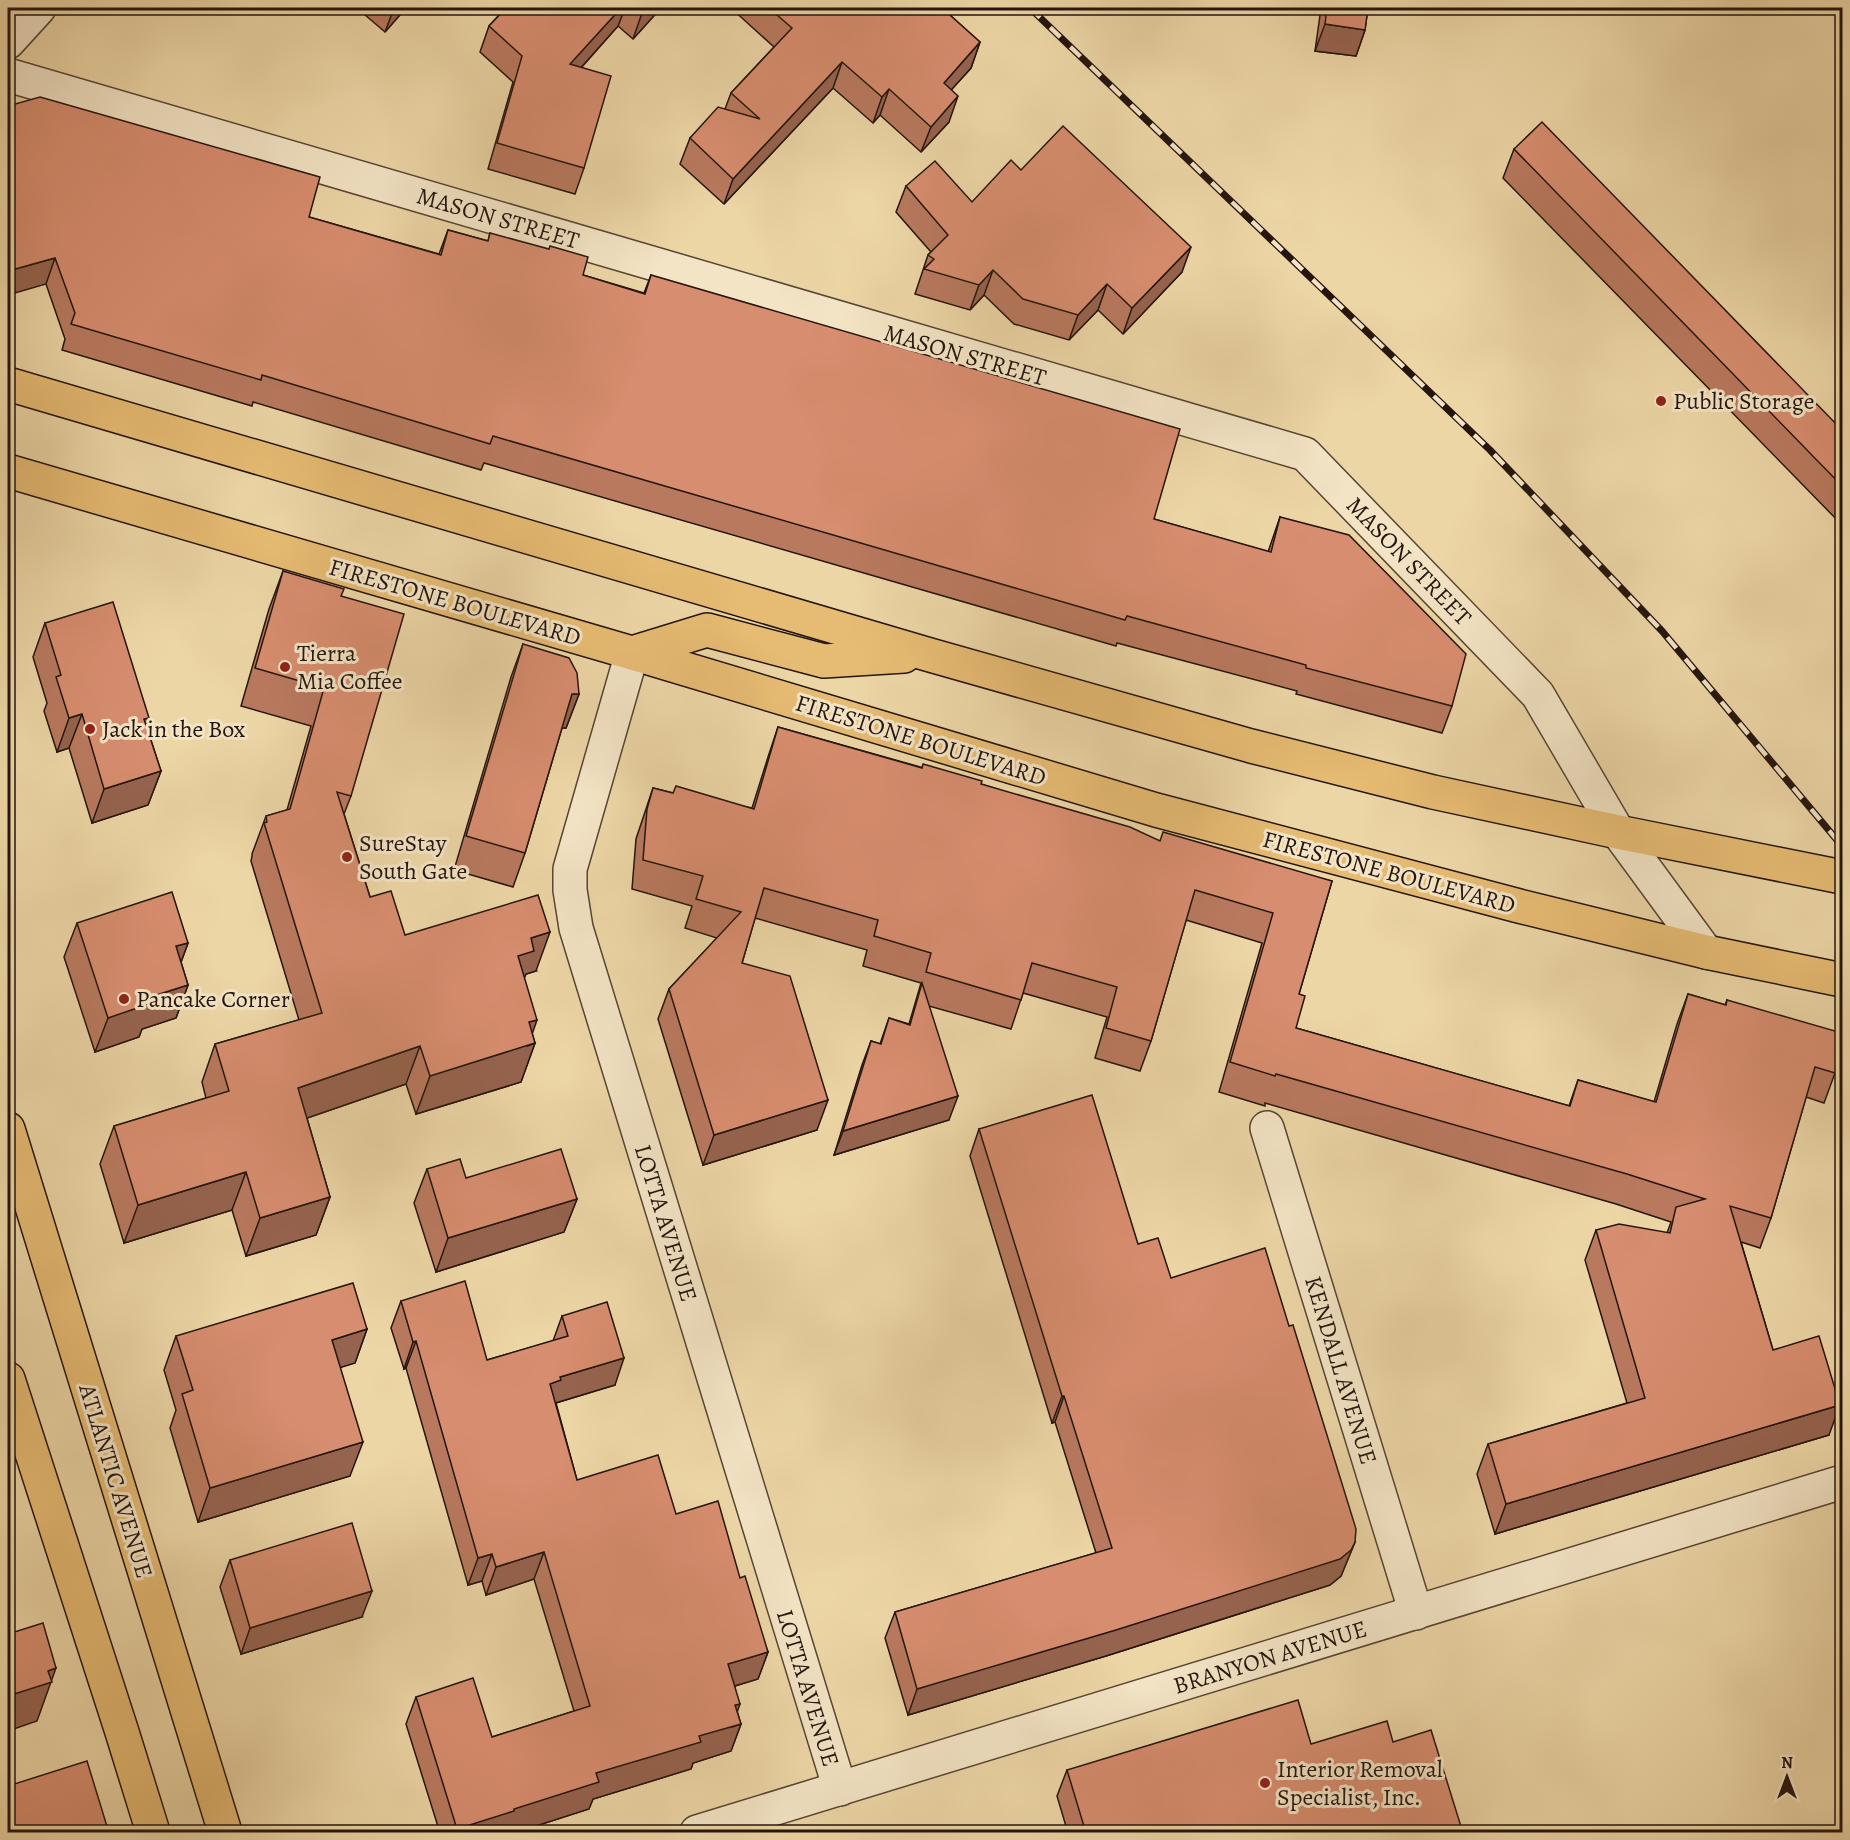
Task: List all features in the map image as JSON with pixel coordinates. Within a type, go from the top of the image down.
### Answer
[{"type":"main road","points":[[8,384],[930,655],[1273,752],[1433,792],[1842,877]]},
{"type":"main road","name":"FIRESTONE BOULEVARD","points":[[8,471],[1156,810],[1519,906],[1706,952],[1842,980]]},
{"type":"main road","points":[[632,654],[707,630],[824,661],[930,655]]},
{"type":"main road","name":"ATLANTIC AVENUE","points":[[8,1129],[225,1833]]},
{"type":"main road","points":[[8,1379],[153,1833]]},
{"type":"street","points":[[8,42],[39,8]]},
{"type":"street","name":"MASON STREET","points":[[8,75],[1305,454],[1539,695],[1618,832],[1706,952]]},
{"type":"street","name":"LOTTA AVENUE","points":[[632,654],[570,869],[570,890],[576,928],[840,1789]]},
{"type":"street","name":"KENDALL AVENUE","points":[[1267,1128],[1416,1613]]},
{"type":"street","name":"BRANYON AVENUE","points":[[697,1833],[1842,1482]]},
{"type":"building","points":[[506,8],[621,8],[570,64],[611,76],[584,168],[497,143],[522,56],[489,26]]},
{"type":"building","points":[[636,8],[647,8],[642,13]]},
{"type":"building","points":[[769,8],[942,8],[980,42],[944,83],[958,96],[931,127],[889,89],[882,97],[842,62],[733,179],[690,138],[718,107],[760,119],[731,93],[792,28]]},
{"type":"building","points":[[1327,8],[1368,8],[1365,30],[1325,24]]},
{"type":"building","points":[[40,97],[320,177],[309,217],[441,255],[448,230],[488,241],[490,233],[549,249],[550,246],[588,257],[583,275],[645,294],[651,275],[1180,429],[1154,519],[1271,552],[1280,517],[1349,535],[1466,654],[1452,706],[1306,668],[1306,665],[1127,616],[1125,620],[493,436],[490,444],[262,375],[261,380],[71,324],[75,313],[55,258],[8,271],[8,106]]},
{"type":"building","points":[[1542,122],[1842,430],[1842,486],[1514,149]]},
{"type":"building","points":[[1063,126],[1191,247],[1132,308],[1107,284],[1078,315],[1023,299],[993,270],[979,285],[924,269],[934,259],[928,255],[948,235],[906,186],[935,161],[972,202],[1011,160],[1021,170]]},
{"type":"building","points":[[283,571],[344,589],[341,596],[404,614],[351,796],[337,792],[370,897],[391,891],[405,935],[538,895],[550,932],[531,938],[534,951],[518,956],[537,1020],[529,1022],[535,1043],[430,1076],[420,1046],[298,1088],[330,1197],[260,1218],[246,1172],[138,1205],[114,1126],[229,1091],[215,1044],[322,1013],[264,823],[267,822],[266,816],[290,809],[324,688],[255,668]]},
{"type":"building","points":[[113,602],[149,718],[144,719],[161,771],[104,789],[82,714],[69,718],[56,677],[61,675],[45,623]]},
{"type":"building","points":[[523,644],[569,658],[577,673],[579,694],[572,694],[525,853],[466,836]]},
{"type":"building","points":[[778,727],[922,768],[923,764],[982,781],[981,784],[1130,827],[1160,841],[1163,832],[1332,881],[1299,994],[1305,996],[1296,1028],[1570,1106],[1578,1080],[1656,1102],[1688,994],[1726,1005],[1727,1000],[1842,1033],[1842,1047],[1835,1073],[1815,1067],[1771,1218],[1730,1206],[1773,1350],[1819,1336],[1840,1405],[1506,1504],[1488,1444],[1645,1398],[1596,1230],[1619,1224],[1670,1233],[1676,1207],[1705,1199],[1627,1174],[1230,1062],[1273,913],[1195,890],[1151,1041],[1106,1028],[1117,987],[1032,963],[1021,1000],[926,972],[931,953],[874,936],[878,920],[764,888],[742,963],[790,976],[828,1100],[714,1135],[669,989],[741,912],[696,899],[703,876],[643,860],[647,809],[653,788],[673,793],[676,786],[754,809]]},
{"type":"building","points":[[172,892],[188,943],[176,946],[188,985],[150,997],[152,1003],[108,1018],[77,923]]},
{"type":"building","points":[[922,983],[958,1096],[843,1131],[871,1041],[881,1044],[889,1018],[910,1025]]},
{"type":"building","points":[[1092,1095],[1138,1244],[1158,1238],[1171,1278],[1265,1248],[1289,1326],[1293,1325],[1356,1529],[1355,1542],[1351,1550],[1340,1559],[1116,1630],[917,1689],[895,1612],[1112,1548],[979,1129]]},
{"type":"building","points":[[561,1149],[577,1199],[448,1238],[427,1169],[460,1159],[466,1178]]},
{"type":"building","points":[[465,1281],[487,1360],[568,1336],[562,1316],[607,1302],[624,1358],[560,1377],[561,1380],[550,1384],[577,1480],[658,1455],[676,1514],[718,1501],[740,1578],[745,1576],[768,1652],[728,1664],[740,1704],[735,1705],[741,1724],[699,1736],[701,1742],[596,1773],[599,1782],[457,1829],[416,1697],[473,1678],[492,1737],[590,1706],[544,1552],[496,1567],[492,1554],[478,1558],[416,1341],[413,1342],[401,1301]]},
{"type":"building","points":[[353,1283],[367,1329],[332,1340],[363,1442],[210,1488],[182,1394],[193,1390],[176,1336]]},
{"type":"building","points":[[352,1523],[372,1591],[250,1628],[230,1560]]},
{"type":"building","points":[[43,1623],[56,1668],[48,1671],[52,1682],[8,1696],[8,1634]]},
{"type":"building","name":"Interior Removal Specialist, Inc.","points":[[1298,1700],[1311,1744],[1387,1721],[1393,1742],[1431,1730],[1463,1833],[1086,1833],[1067,1770]]},
{"type":"building","points":[[87,1761],[109,1833],[8,1833],[8,1786]]},
{"type":"railway","points":[[1030,8],[1490,450],[1662,631],[1842,846]]},
{"type":"place","name":"Public Storage","points":[[1661,401]]},
{"type":"place","name":"Tierra Mia Coffee","points":[[285,667]]},
{"type":"place","name":"Jack in the Box","points":[[90,729]]},
{"type":"place","name":"SureStay South Gate","points":[[347,857]]},
{"type":"place","name":"Pancake Corner","points":[[124,999]]},
{"type":"place","name":"Interior Removal Specialist, Inc.","points":[[1265,1783]]}]
